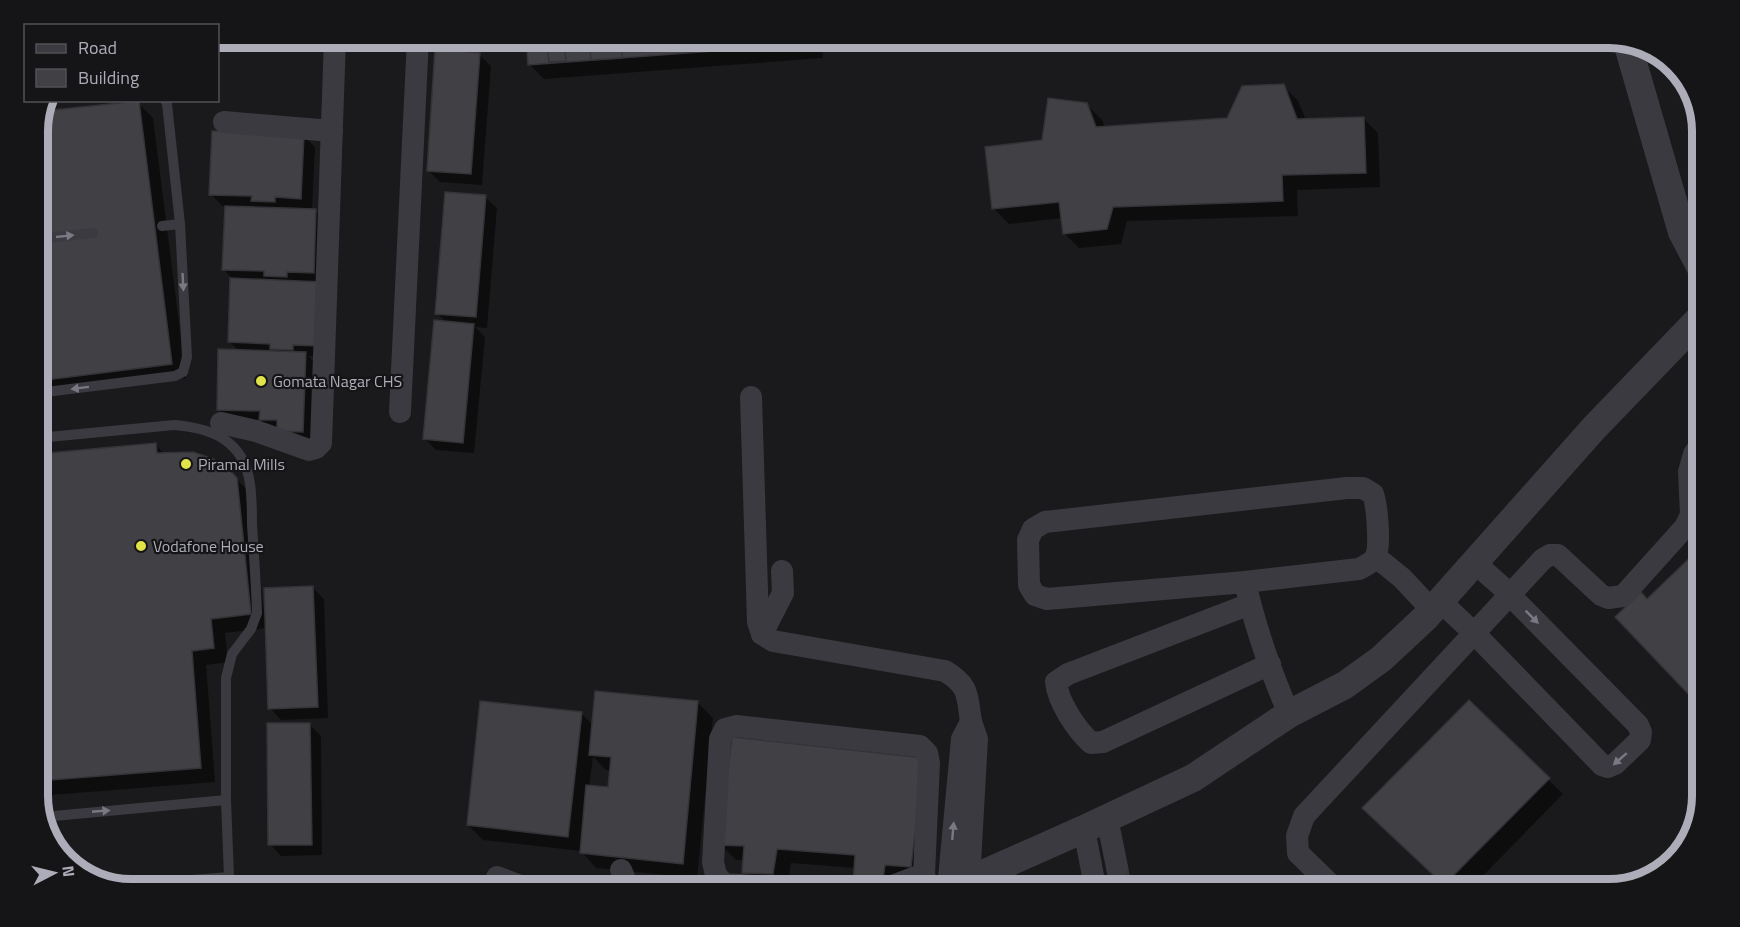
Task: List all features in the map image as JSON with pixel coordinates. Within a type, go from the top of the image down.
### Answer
[{"type":"street","points":[[221,423],[256,431],[309,450],[321,443],[335,48]]},
{"type":"street","points":[[400,412],[417,48]]},
{"type":"street","points":[[1630,51],[1682,232],[1692,251]]},
{"type":"street","points":[[224,122],[332,131]]},
{"type":"street","points":[[976,879],[1193,777],[1289,714],[1345,685],[1381,659],[1436,606],[1594,428],[1692,326]]},
{"type":"street","points":[[751,397],[758,621],[762,633],[773,641],[945,670],[957,678],[966,690],[971,722],[977,739],[960,879]]},
{"type":"street","points":[[1324,879],[1298,853],[1297,836],[1304,816],[1543,559],[1550,555],[1558,555],[1601,595],[1608,598],[1623,596],[1685,527],[1691,515],[1689,472],[1692,461]]},
{"type":"street","points":[[1363,488],[1373,494],[1376,502],[1378,542],[1376,557],[1359,569],[1248,593],[1047,599],[1035,595],[1029,585],[1028,540],[1033,529],[1044,522],[1335,489],[1363,488]]},
{"type":"street","points":[[1376,557],[1436,606],[1474,633],[1602,765],[1608,767],[1615,764],[1640,740],[1641,732],[1638,724],[1510,595],[1474,562]]},
{"type":"street","points":[[762,633],[783,593],[782,571]]},
{"type":"street","points":[[1248,593],[1278,689],[1289,714]]},
{"type":"street","points":[[1248,593],[1068,674],[1056,682],[1057,693],[1080,733],[1091,743],[1103,742],[1270,664]]},
{"type":"street","points":[[719,879],[712,862],[720,739],[725,729],[736,726],[920,746],[927,753],[929,763],[926,879]]},
{"type":"street","points":[[1095,824],[1117,867]]},
{"type":"street","points":[[1094,879],[1095,824]]},
{"type":"street","points":[[497,877],[502,879]]},
{"type":"lane","points":[[48,392],[175,376],[183,372],[187,357],[180,224],[166,102]]},
{"type":"lane","points":[[162,226],[180,224]]},
{"type":"lane","points":[[48,238],[93,233]]},
{"type":"lane","points":[[48,437],[174,425],[193,427],[211,432],[230,443],[245,463],[250,484],[257,613],[251,629],[232,654],[226,678],[226,800],[229,877],[204,879]]},
{"type":"lane","points":[[51,816],[226,800]]},
{"type":"building","points":[[527,48],[755,48],[528,65]]},
{"type":"building","points":[[548,48],[565,48],[566,61],[549,62]]},
{"type":"building","points":[[590,48],[622,48],[622,58],[591,60]]},
{"type":"building","points":[[435,49],[480,53],[471,174],[427,171]]},
{"type":"building","points":[[1284,84],[1297,119],[1364,117],[1366,173],[1282,175],[1283,201],[1113,207],[1107,229],[1063,234],[1059,202],[992,209],[985,147],[1042,140],[1048,98],[1087,103],[1096,127],[1227,118],[1242,86]]},
{"type":"building","points":[[139,102],[172,364],[48,380],[48,126],[51,110]]},
{"type":"building","points":[[212,131],[304,134],[301,199],[275,197],[275,202],[251,201],[252,196],[209,195]]},
{"type":"building","points":[[445,192],[486,195],[476,317],[435,314]]},
{"type":"building","points":[[225,206],[316,209],[314,273],[287,272],[287,277],[264,276],[264,271],[222,270]]},
{"type":"building","points":[[230,278],[322,282],[320,346],[293,345],[293,350],[270,349],[270,344],[228,342]]},
{"type":"building","points":[[434,320],[474,324],[463,443],[423,439]]},
{"type":"building","name":"Gomata Nagar CHS","points":[[218,349],[306,352],[303,432],[277,431],[277,420],[259,420],[260,411],[217,410]]},
{"type":"building","name":"Vodafone House","points":[[156,443],[157,453],[193,452],[226,466],[237,478],[251,614],[211,619],[214,648],[192,651],[201,768],[48,780],[48,453]]},
{"type":"building","points":[[1692,556],[1692,698],[1615,617],[1641,592],[1647,599]]},
{"type":"building","points":[[313,586],[318,707],[268,709],[264,588]]},
{"type":"building","points":[[595,691],[698,701],[683,864],[580,853],[586,785],[608,787],[611,757],[589,755]]},
{"type":"building","points":[[1469,700],[1550,778],[1450,879],[1438,879],[1362,808]]},
{"type":"building","points":[[480,701],[582,712],[568,837],[467,825]]},
{"type":"building","points":[[267,723],[310,723],[312,845],[268,845]]},
{"type":"building","points":[[732,737],[924,758],[911,867],[885,865],[883,879],[853,879],[855,855],[777,849],[773,874],[742,873],[744,846],[719,845]]},
{"type":"tunnel","points":[[1117,867],[1119,879]]},
{"type":"place","name":"Gomata Nagar CHS","points":[[261,381]]},
{"type":"place","name":"Piramal Mills","points":[[186,464]]},
{"type":"place","name":"Vodafone House","points":[[141,546]]}]
